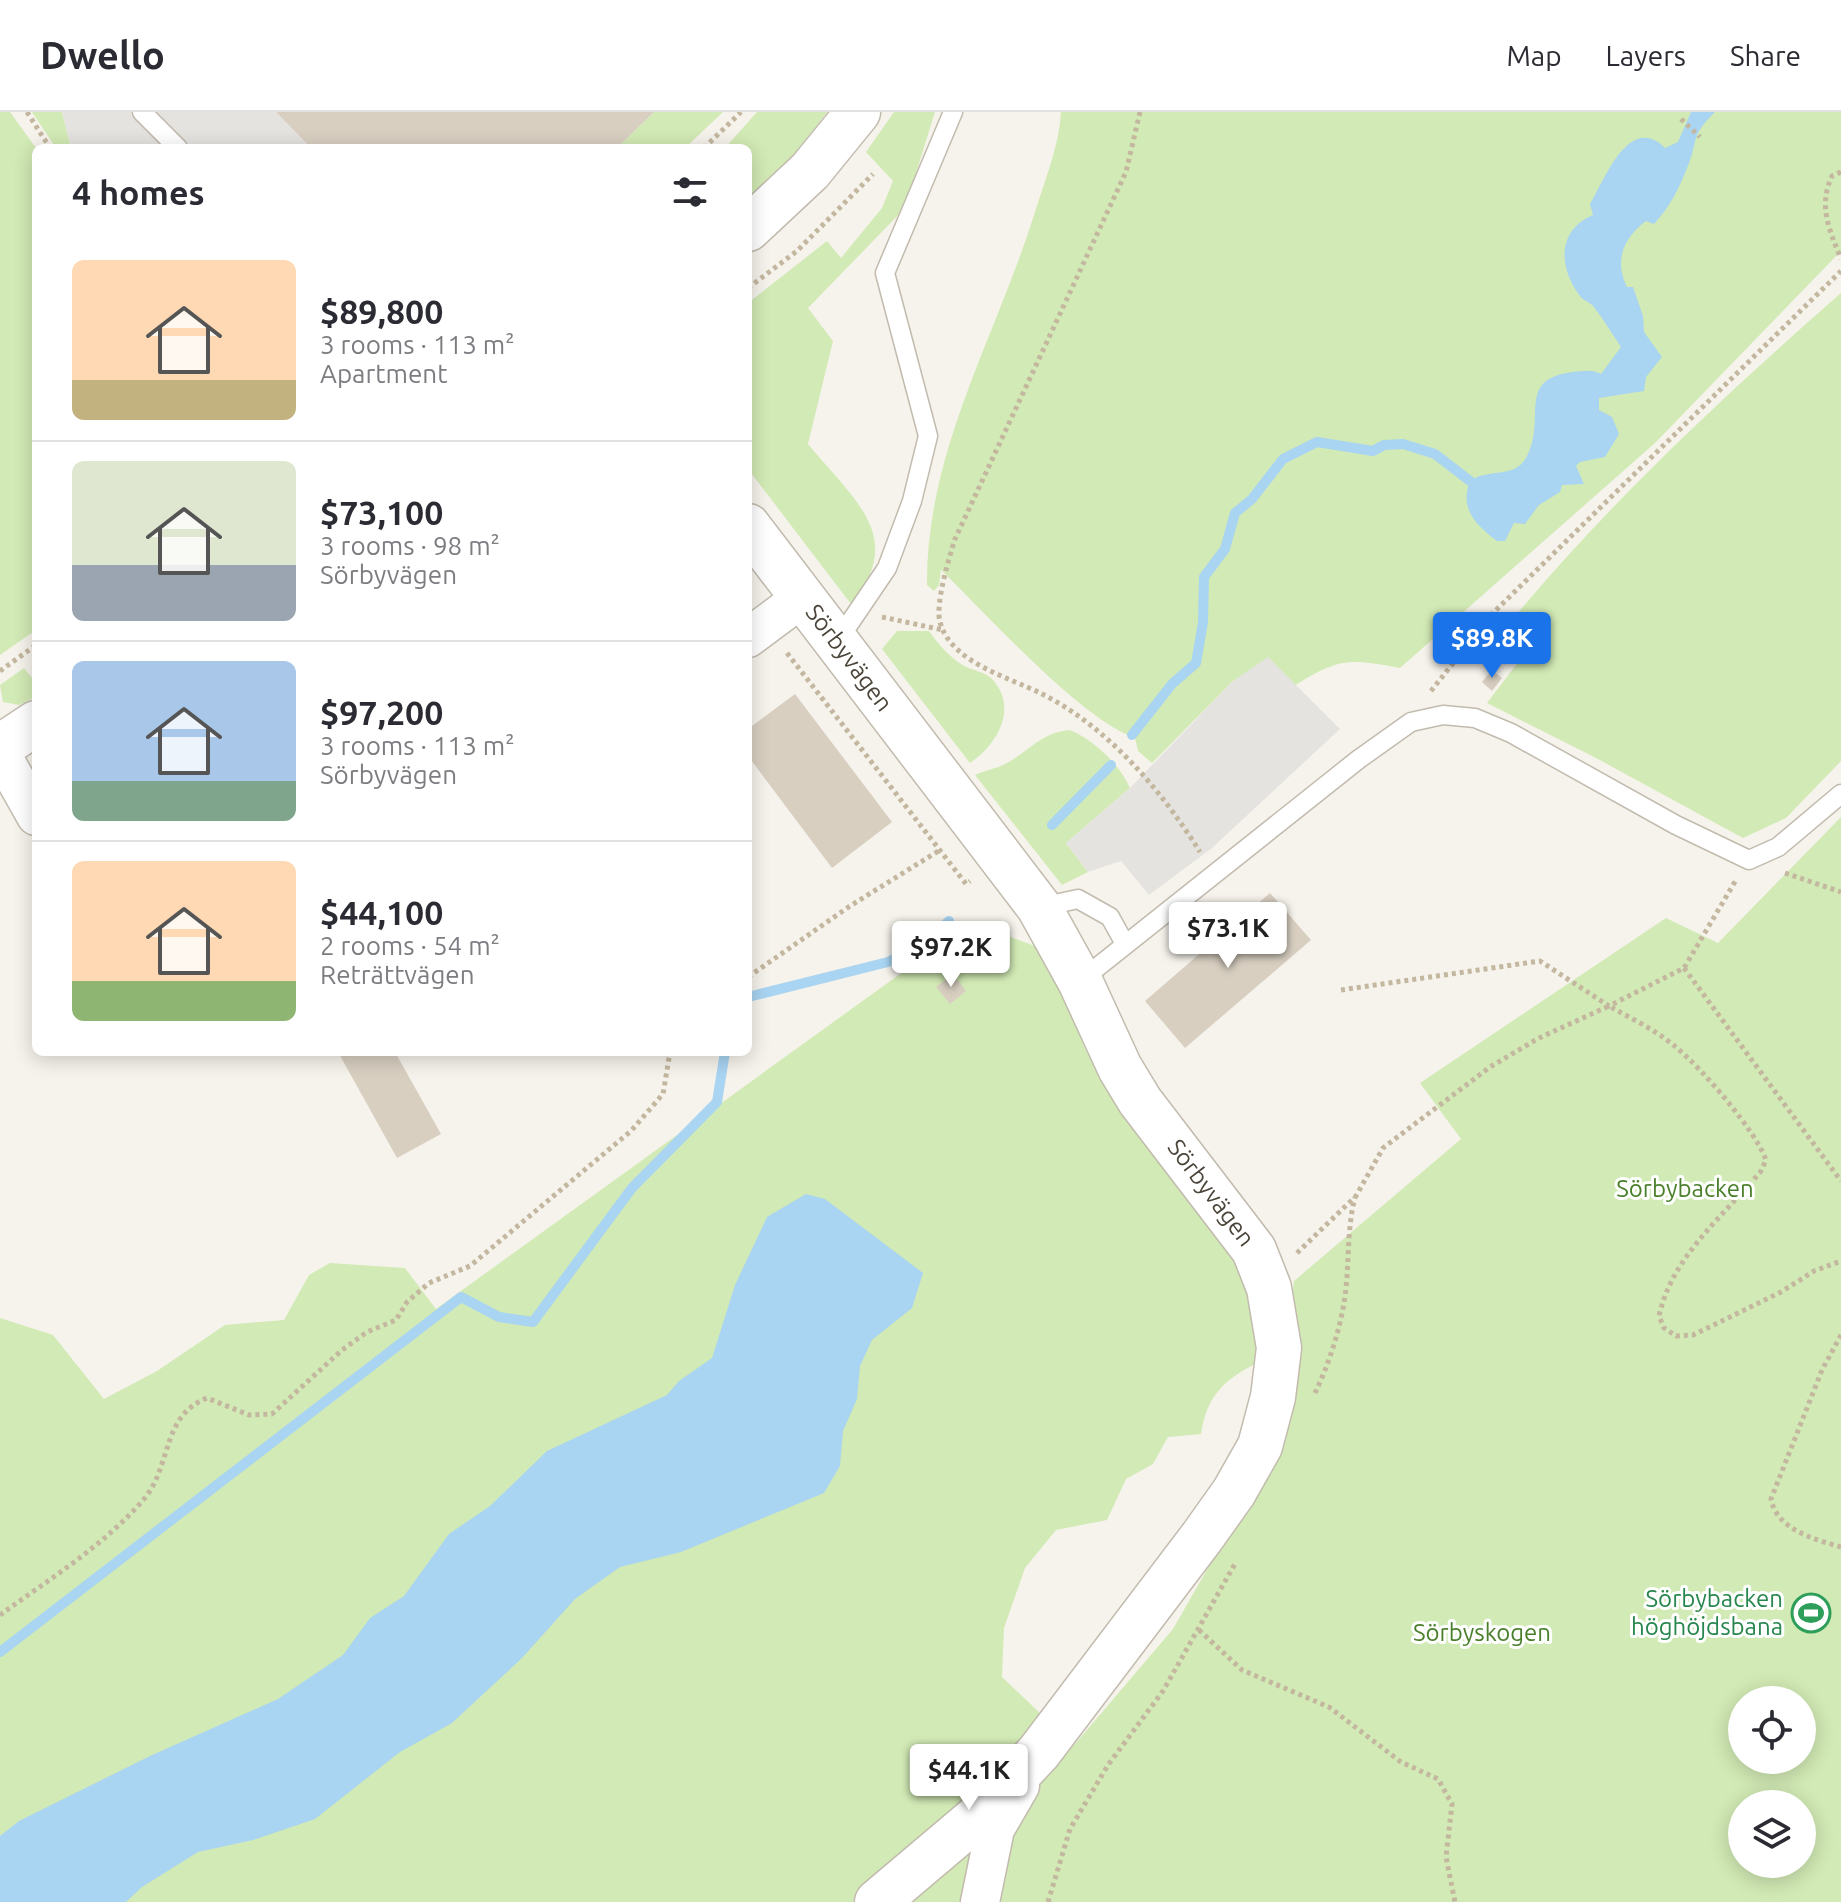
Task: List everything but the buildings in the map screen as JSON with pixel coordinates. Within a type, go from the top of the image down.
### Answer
[{"type":"street","points":[[752,225],[810,171],[858,112]]},
{"type":"street","name":"Sörbyvägen","points":[[752,531],[803,597],[845,624],[1039,907],[1080,981],[1126,1079],[1254,1250],[1265,1276],[1279,1348],[1273,1397],[1260,1446],[1234,1492],[1202,1537],[1039,1752],[995,1829],[980,1902]]},
{"type":"street","points":[[752,635],[803,597]]},
{"type":"street","points":[[32,726],[0,750],[32,809]]},
{"type":"street","points":[[877,1902],[981,1814],[1039,1752]]},
{"type":"lane","points":[[142,112],[174,144]]},
{"type":"lane","points":[[845,624],[887,568],[912,501],[928,436],[885,273],[953,112]]},
{"type":"lane","points":[[1080,981],[1411,722],[1443,715],[1475,718],[1511,733],[1676,825],[1749,860],[1778,847],[1841,794]]},
{"type":"lane","points":[[1039,907],[1078,899],[1110,917],[1125,944]]},
{"type":"path","points":[[27,112],[47,144]]},
{"type":"path","points":[[708,144],[741,112]]},
{"type":"path","points":[[1140,112],[1121,183],[955,539],[946,570],[939,621],[951,644],[972,660],[1045,695],[1092,727],[1173,809],[1213,874]]},
{"type":"path","points":[[1681,119],[1700,137]]},
{"type":"path","points":[[1841,172],[1832,176],[1822,196],[1830,234],[1841,259]]},
{"type":"path","points":[[752,285],[797,251],[873,174]]},
{"type":"path","points":[[1411,722],[1492,614],[1841,271]]},
{"type":"path","points":[[845,624],[944,630]]},
{"type":"path","points":[[0,671],[32,648]]},
{"type":"path","points":[[752,974],[850,906],[940,850]]},
{"type":"path","points":[[1265,1276],[1285,1264],[1356,1196],[1383,1148],[1490,1067],[1539,1038],[1684,968],[1749,860],[1841,892]]},
{"type":"path","points":[[1341,990],[1540,961],[1679,1049],[1747,1126],[1761,1145],[1766,1160],[1741,1196],[1695,1245],[1672,1277],[1659,1316],[1664,1328],[1676,1336],[1693,1335],[1781,1292],[1814,1271],[1841,1261]]},
{"type":"path","points":[[1684,968],[1841,1181]]},
{"type":"path","points":[[0,1615],[76,1560],[145,1498],[157,1479],[177,1420],[191,1405],[207,1398],[249,1415],[272,1414],[342,1350],[367,1332],[396,1320],[407,1302],[429,1283],[470,1266],[631,1131],[663,1094],[669,1056]]},
{"type":"path","points":[[1841,1335],[1822,1370],[1771,1499],[1774,1512],[1803,1535],[1841,1547]]},
{"type":"path","points":[[1199,1630],[1242,1670],[1329,1707],[1390,1755],[1438,1779],[1452,1804],[1446,1857],[1455,1902]]},
{"type":"green space","points":[[0,112],[10,112],[33,144],[32,633],[0,655]]},
{"type":"green space","points":[[32,112],[62,112],[70,144],[53,144]]},
{"type":"green space","points":[[654,112],[723,112],[689,144],[621,144]]},
{"type":"green space","points":[[757,112],[827,112],[792,157],[752,195],[752,144],[729,144]]},
{"type":"green space","points":[[894,112],[935,112],[905,208],[808,308],[833,341],[808,444],[856,501],[874,538],[875,558],[867,580],[851,604],[752,474],[752,300],[827,241],[841,258],[882,208],[893,181],[866,152]]},
{"type":"green space","points":[[1061,112],[1841,112],[1841,251],[1655,443],[1400,668],[1344,663],[1322,670],[1294,686],[1268,658],[1232,682],[1152,763],[1138,751],[1135,738],[1112,727],[1061,688],[941,570],[939,585],[934,591],[927,585],[930,536],[950,441],[1035,212],[1055,150]]},
{"type":"green space","points":[[1841,293],[1841,761],[1786,818],[1743,838],[1487,703],[1528,649],[1516,615],[1553,572],[1672,448]]},
{"type":"green space","points":[[897,631],[929,631],[953,658],[992,679],[1000,690],[1004,702],[1001,725],[989,746],[970,763],[882,649]]},
{"type":"green space","points":[[24,668],[32,678],[32,699],[19,705],[3,702],[0,685]]},
{"type":"green space","points":[[1070,730],[1105,754],[1130,788],[1066,843],[1088,872],[1062,885],[975,775],[1005,764],[1051,734]]},
{"type":"green space","name":"Sörbyskogen","points":[[1841,817],[1841,1902],[889,1902],[1075,1744],[1173,1629],[1256,1484],[1287,1349],[1294,1281],[1461,1139],[1420,1083],[1666,918],[1718,943]]},
{"type":"green space","points":[[972,922],[1045,950],[1086,1051],[1118,1104],[1191,1191],[1259,1296],[1261,1361],[1220,1389],[1208,1408],[1201,1434],[1168,1437],[1153,1464],[1126,1479],[1107,1520],[1056,1530],[1025,1568],[1004,1628],[1002,1677],[1044,1717],[932,1836],[853,1902],[0,1902],[0,1318],[53,1335],[104,1399],[157,1371],[225,1325],[284,1320],[309,1275],[330,1263],[405,1268],[436,1309]]},
{"type":"shaded area","points":[[62,112],[276,112],[307,144],[70,144]]},
{"type":"shaded area","points":[[1268,657],[1340,729],[1212,848],[1149,895],[1121,861],[1088,872],[1066,843],[1130,788],[1232,682]]},
{"type":"water","points":[[1691,112],[1715,112],[1698,134],[1691,159],[1669,205],[1654,224],[1646,221],[1638,228],[1626,242],[1621,259],[1623,277],[1627,287],[1633,287],[1643,316],[1644,332],[1662,357],[1646,377],[1644,391],[1599,398],[1599,410],[1612,417],[1619,434],[1605,457],[1580,462],[1576,466],[1584,484],[1562,485],[1560,492],[1539,505],[1525,524],[1514,523],[1505,541],[1497,541],[1482,529],[1468,508],[1470,481],[1515,469],[1526,458],[1532,444],[1538,392],[1544,383],[1555,376],[1573,372],[1601,374],[1621,347],[1594,307],[1581,298],[1573,285],[1565,262],[1567,240],[1572,230],[1593,215],[1590,204],[1619,154],[1640,138],[1652,139],[1665,148],[1678,142]]},
{"type":"water","points":[[806,1194],[825,1199],[923,1273],[912,1308],[872,1340],[860,1366],[857,1399],[843,1431],[840,1466],[824,1493],[681,1552],[620,1567],[575,1599],[522,1658],[452,1723],[400,1752],[315,1819],[253,1840],[198,1852],[142,1887],[126,1902],[0,1902],[0,1836],[19,1821],[150,1756],[278,1699],[343,1655],[370,1618],[404,1596],[449,1534],[490,1506],[547,1451],[667,1395],[679,1381],[712,1358],[735,1285],[767,1217]]},
{"type":"waterway","points":[[1132,735],[1172,684],[1196,663],[1203,622],[1204,577],[1225,549],[1235,513],[1252,499],[1283,459],[1317,442],[1373,451],[1384,445],[1403,444],[1435,454],[1470,481]]},
{"type":"waterway","points":[[1052,825],[1111,765]]},
{"type":"waterway","points":[[752,996],[888,962],[922,946],[949,921]]},
{"type":"waterway","points":[[0,1652],[461,1297],[499,1317],[533,1322],[632,1188],[717,1102],[724,1056]]},
{"type":"place","name":"Sörbybacken höghöjdsbana","points":[[1811,1613]]},
{"type":"park label","name":"Sörbybacken","points":[[1685,1189]]}]
